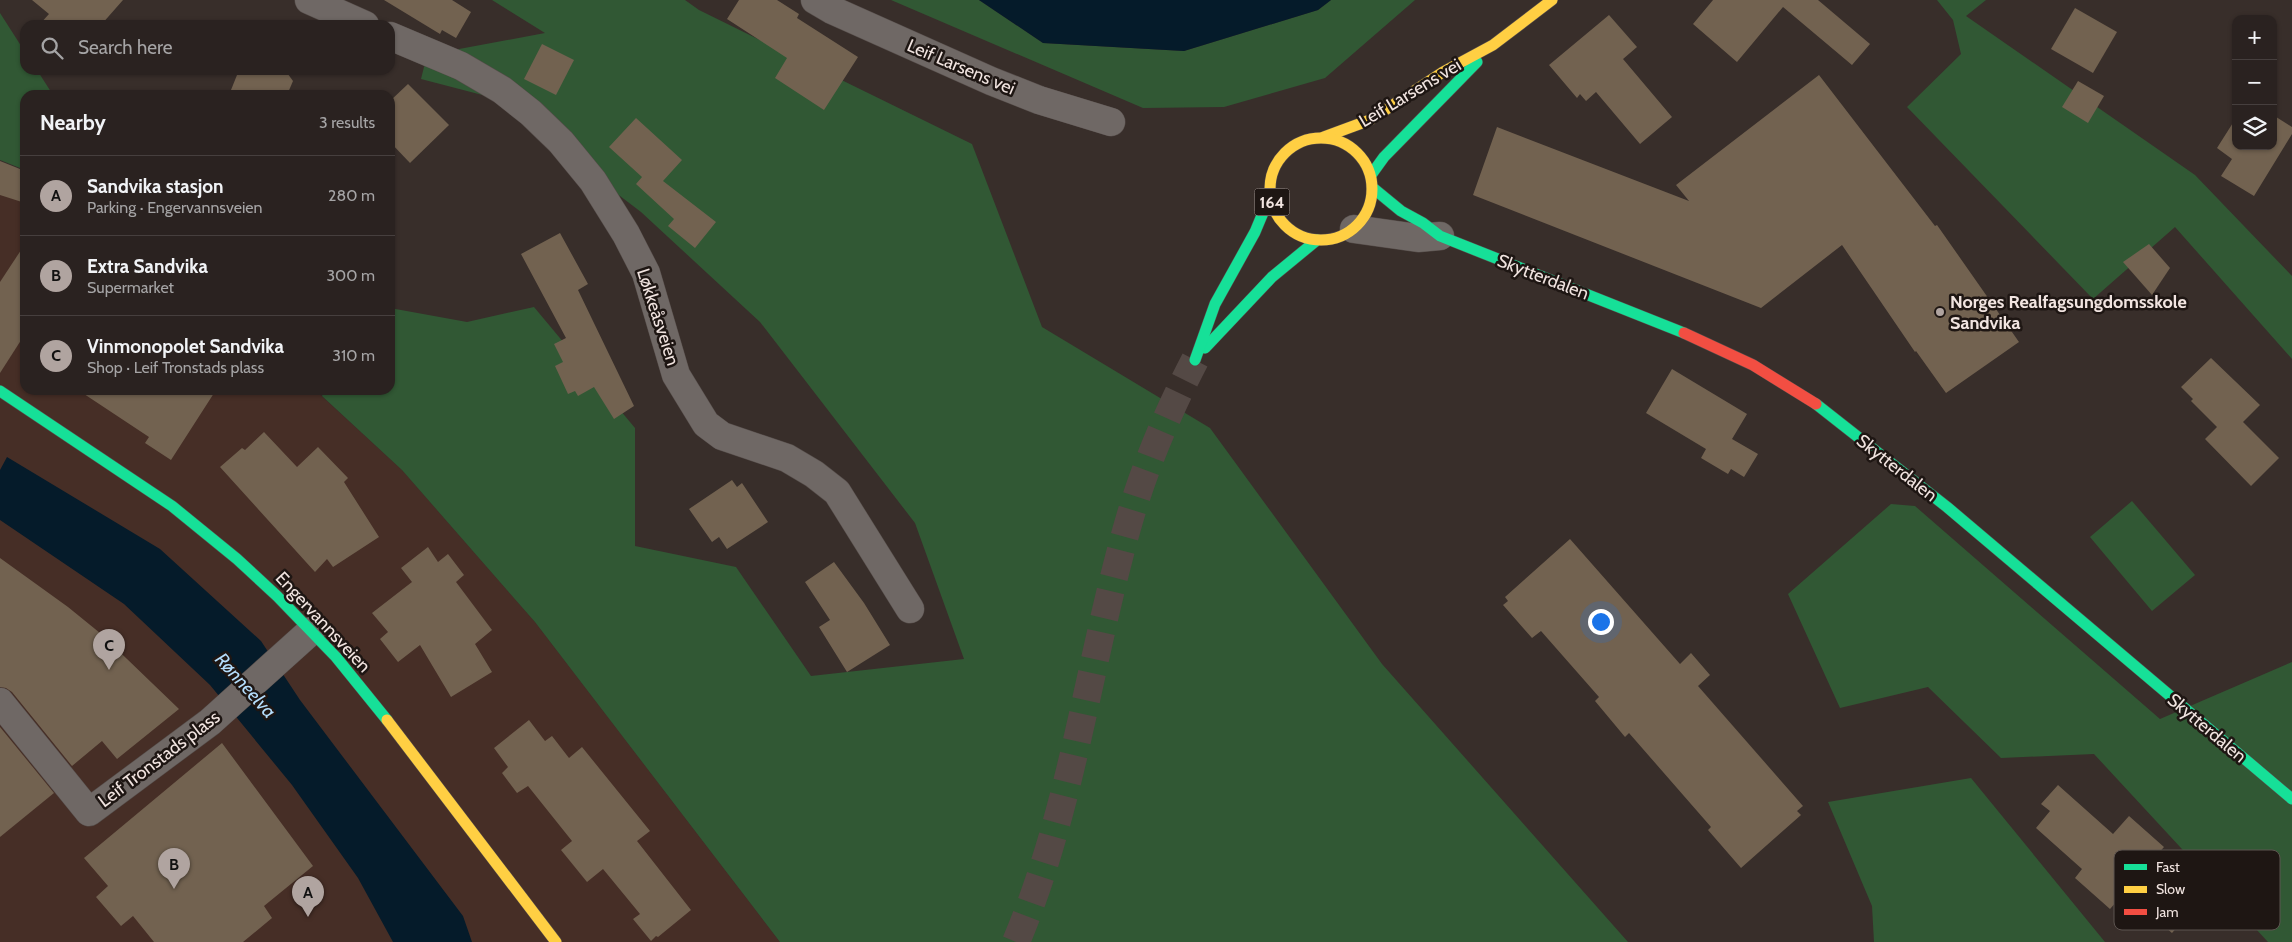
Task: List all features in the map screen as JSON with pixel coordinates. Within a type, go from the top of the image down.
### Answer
[{"type":"main road","name":"Leif Larsens vei","points":[[1324,137],[1370,120],[1443,72],[1493,44],[1552,0]]},
{"type":"main road","name":"Leif Larsens vei","points":[[1371,175],[1384,157],[1493,44]]},
{"type":"main road","points":[[1324,137],[1344,142],[1358,153],[1371,175],[1373,188],[1369,209],[1354,229]]},
{"type":"main road","name":"164","points":[[1317,240],[1287,262],[1236,312],[1195,360],[1215,304],[1256,232],[1270,196],[1274,169],[1291,147],[1307,139],[1324,137]]},
{"type":"main road","name":"Skytterdalen","points":[[1373,188],[1401,211],[1423,223],[1440,236],[1703,341],[1753,365],[1810,399],[1947,507],[2292,799]]},
{"type":"main road","name":"164","points":[[1270,196],[1276,214],[1285,226],[1303,237],[1317,240],[1339,237],[1354,229]]},
{"type":"main road","name":"Engervannsveien","points":[[0,392],[172,506],[237,559],[311,631],[336,657],[417,758],[556,942]]},
{"type":"street","points":[[309,0],[353,20]]},
{"type":"street","name":"Leif Larsens vei","points":[[815,0],[832,10],[991,81],[1039,100],[1111,122]]},
{"type":"street","name":"Løkkeåsveien","points":[[395,38],[461,66],[502,90],[531,113],[561,142],[593,181],[642,266],[676,374],[706,424],[722,436],[787,458],[814,474],[837,492],[910,609]]},
{"type":"street","name":"Skytterdalen","points":[[1354,229],[1418,238],[1440,236]]},
{"type":"street","name":"Leif Tronstads plass","points":[[0,702],[89,812],[222,710],[311,631]]},
{"type":"shaded area","points":[[0,170],[20,182],[20,395],[320,395],[402,470],[535,622],[780,942],[0,942]]},
{"type":"green space","points":[[492,0],[685,0],[699,10],[972,144],[1042,327],[1210,428],[1382,664],[1628,942],[780,942],[535,622],[402,470],[322,396],[395,395],[395,309],[467,322],[534,307],[635,428],[635,546],[736,567],[811,676],[964,659],[915,523],[760,322],[641,212],[490,97],[421,79],[427,55],[545,33]]},
{"type":"green space","points":[[891,0],[979,0],[1043,43],[1184,51],[1318,10],[1331,0],[1415,0],[1325,78],[1224,107],[1143,108]]},
{"type":"green space","points":[[1937,0],[1986,0],[1966,16],[2195,175],[2292,276],[2292,359],[2175,227],[2093,299],[1907,107],[1961,54],[1953,20]]},
{"type":"green space","points":[[0,13],[20,44],[20,75],[40,75],[50,90],[20,90],[20,168],[0,160]]},
{"type":"green space","points":[[2132,501],[2195,575],[2152,611],[2090,537]]},
{"type":"green space","points":[[1891,504],[1915,506],[2160,719],[2292,662],[2292,942],[2268,942],[2257,930],[2280,930],[2280,850],[2183,850],[2094,754],[2001,758],[1928,687],[1840,708],[1788,594]]},
{"type":"green space","points":[[1971,778],[2105,942],[1874,942],[1872,906],[1828,802]]},
{"type":"water","points":[[979,0],[1331,0],[1318,10],[1184,51],[1043,43]]},
{"type":"water","name":"Rønneelva","points":[[7,457],[160,549],[261,641],[300,700],[463,916],[472,942],[393,942],[358,878],[292,785],[210,685],[124,604],[0,520],[0,470]]},
{"type":"building","points":[[32,0],[123,0],[105,20],[44,20],[49,14]]},
{"type":"building","points":[[384,0],[452,0],[471,12],[456,38],[442,30],[440,34]]},
{"type":"building","points":[[739,0],[777,0],[799,14],[797,18],[858,57],[824,110],[775,78],[787,58],[727,19]]},
{"type":"building","points":[[1713,0],[1818,0],[1870,44],[1852,65],[1783,7],[1737,62],[1693,24]]},
{"type":"building","points":[[2075,8],[2117,32],[2093,73],[2051,49]]},
{"type":"building","points":[[1609,15],[1637,47],[1623,59],[1672,117],[1640,144],[1596,92],[1586,101],[1580,94],[1577,98],[1549,65]]},
{"type":"building","points":[[542,44],[574,60],[556,95],[524,79]]},
{"type":"building","points":[[237,75],[289,75],[293,81],[289,90],[231,90]]},
{"type":"building","points":[[1819,75],[1935,226],[1937,225],[2019,342],[1946,393],[1915,352],[1842,245],[1761,308],[1473,195],[1497,127],[1689,201],[1676,185]]},
{"type":"building","points":[[2078,81],[2104,96],[2088,123],[2062,107]]},
{"type":"building","points":[[408,84],[449,125],[410,163],[395,147],[395,96]]},
{"type":"building","points":[[636,118],[682,160],[663,181],[716,222],[695,248],[668,226],[674,219],[636,184],[642,177],[609,147]]},
{"type":"building","points":[[2277,118],[2292,127],[2292,134],[2254,196],[2221,176],[2232,159],[2217,148],[2232,124],[2232,150],[2277,150]]},
{"type":"building","points":[[0,161],[20,169],[20,201],[0,195]]},
{"type":"building","points":[[560,233],[588,284],[578,290],[634,406],[614,419],[594,387],[578,396],[575,391],[568,394],[555,366],[563,362],[554,344],[566,338],[521,254]]},
{"type":"building","points":[[2149,244],[2170,268],[2152,295],[2123,262]]},
{"type":"building","points":[[20,252],[20,342],[0,373],[0,282]]},
{"type":"building","points":[[2211,358],[2260,405],[2243,422],[2279,458],[2251,486],[2205,439],[2217,427],[2191,401],[2193,399],[2181,387]]},
{"type":"building","points":[[1672,369],[1747,414],[1732,439],[1758,454],[1744,477],[1731,469],[1728,474],[1701,458],[1706,449],[1646,413]]},
{"type":"building","points":[[86,395],[213,395],[171,460],[145,443],[149,437]]},
{"type":"building","points":[[264,432],[297,467],[318,447],[348,478],[344,482],[379,537],[333,567],[327,559],[315,572],[220,467],[242,448],[245,450]]},
{"type":"building","points":[[732,480],[737,487],[742,483],[768,522],[727,549],[719,537],[712,542],[689,509]]},
{"type":"building","points":[[1570,539],[1680,664],[1691,653],[1710,675],[1698,686],[1803,806],[1797,811],[1801,815],[1741,868],[1708,830],[1711,827],[1629,733],[1625,737],[1595,701],[1599,697],[1541,631],[1532,638],[1503,605],[1508,601],[1505,597]]},
{"type":"building","points":[[428,547],[438,562],[448,554],[464,575],[456,582],[492,630],[475,644],[492,672],[451,697],[420,645],[398,662],[380,639],[388,632],[372,613],[412,582],[401,568]]},
{"type":"building","points":[[0,558],[68,607],[100,633],[179,709],[117,759],[102,741],[72,766],[12,692],[0,687]]},
{"type":"building","points":[[834,562],[864,603],[890,645],[847,672],[819,627],[830,620],[805,582]]},
{"type":"building","points":[[529,720],[545,741],[552,736],[569,758],[582,747],[650,831],[637,841],[691,910],[658,937],[656,936],[651,941],[633,919],[640,914],[603,869],[587,882],[561,850],[572,841],[528,786],[517,793],[502,773],[508,767],[494,748]]},
{"type":"building","points":[[0,727],[54,793],[0,837]]},
{"type":"building","points":[[222,743],[313,866],[264,906],[272,918],[243,942],[154,942],[133,916],[121,926],[96,897],[108,886],[84,858]]},
{"type":"building","points":[[2058,785],[2113,834],[2129,816],[2164,847],[2161,850],[2114,850],[2114,904],[2110,909],[2075,878],[2082,869],[2036,828],[2050,811],[2041,804]]},
{"type":"tunnel","points":[[1016,942],[1036,890],[1053,837],[1080,730],[1103,621],[1131,514],[1159,436],[1195,360]]},
{"type":"traffic: fast","points":[[1371,175],[1384,157],[1477,62]]},
{"type":"traffic: fast","points":[[1373,188],[1401,211],[1423,223],[1440,236],[1684,333]]},
{"type":"traffic: fast","points":[[1195,360],[1215,304],[1255,232],[1270,196]]},
{"type":"traffic: fast","points":[[1205,348],[1272,277],[1317,240]]},
{"type":"traffic: fast","points":[[0,391],[172,506],[237,559],[277,596],[336,657],[387,720]]},
{"type":"traffic: fast","points":[[1816,404],[1947,507],[2292,799]]},
{"type":"traffic: slow","points":[[1324,137],[1370,120],[1443,72],[1493,45],[1552,0]]},
{"type":"traffic: slow","points":[[1321,138],[1341,142],[1357,153],[1368,169],[1372,189],[1368,209],[1357,225],[1341,236],[1321,240],[1301,236],[1285,225],[1274,209],[1270,189],[1274,169],[1285,153],[1301,142],[1321,138]]},
{"type":"traffic: slow","points":[[387,720],[556,942]]},
{"type":"traffic: jam","points":[[1684,333],[1753,365],[1816,404]]},
{"type":"place","name":"Norges Realfagsungdomsskole Sandvika","points":[[1940,312]]},
{"type":"place","name":"Vinmonopolet Sandvika","points":[[109,670]]},
{"type":"place","name":"Extra Sandvika","points":[[174,889]]},
{"type":"place","name":"Sandvika stasjon","points":[[308,917]]}]
